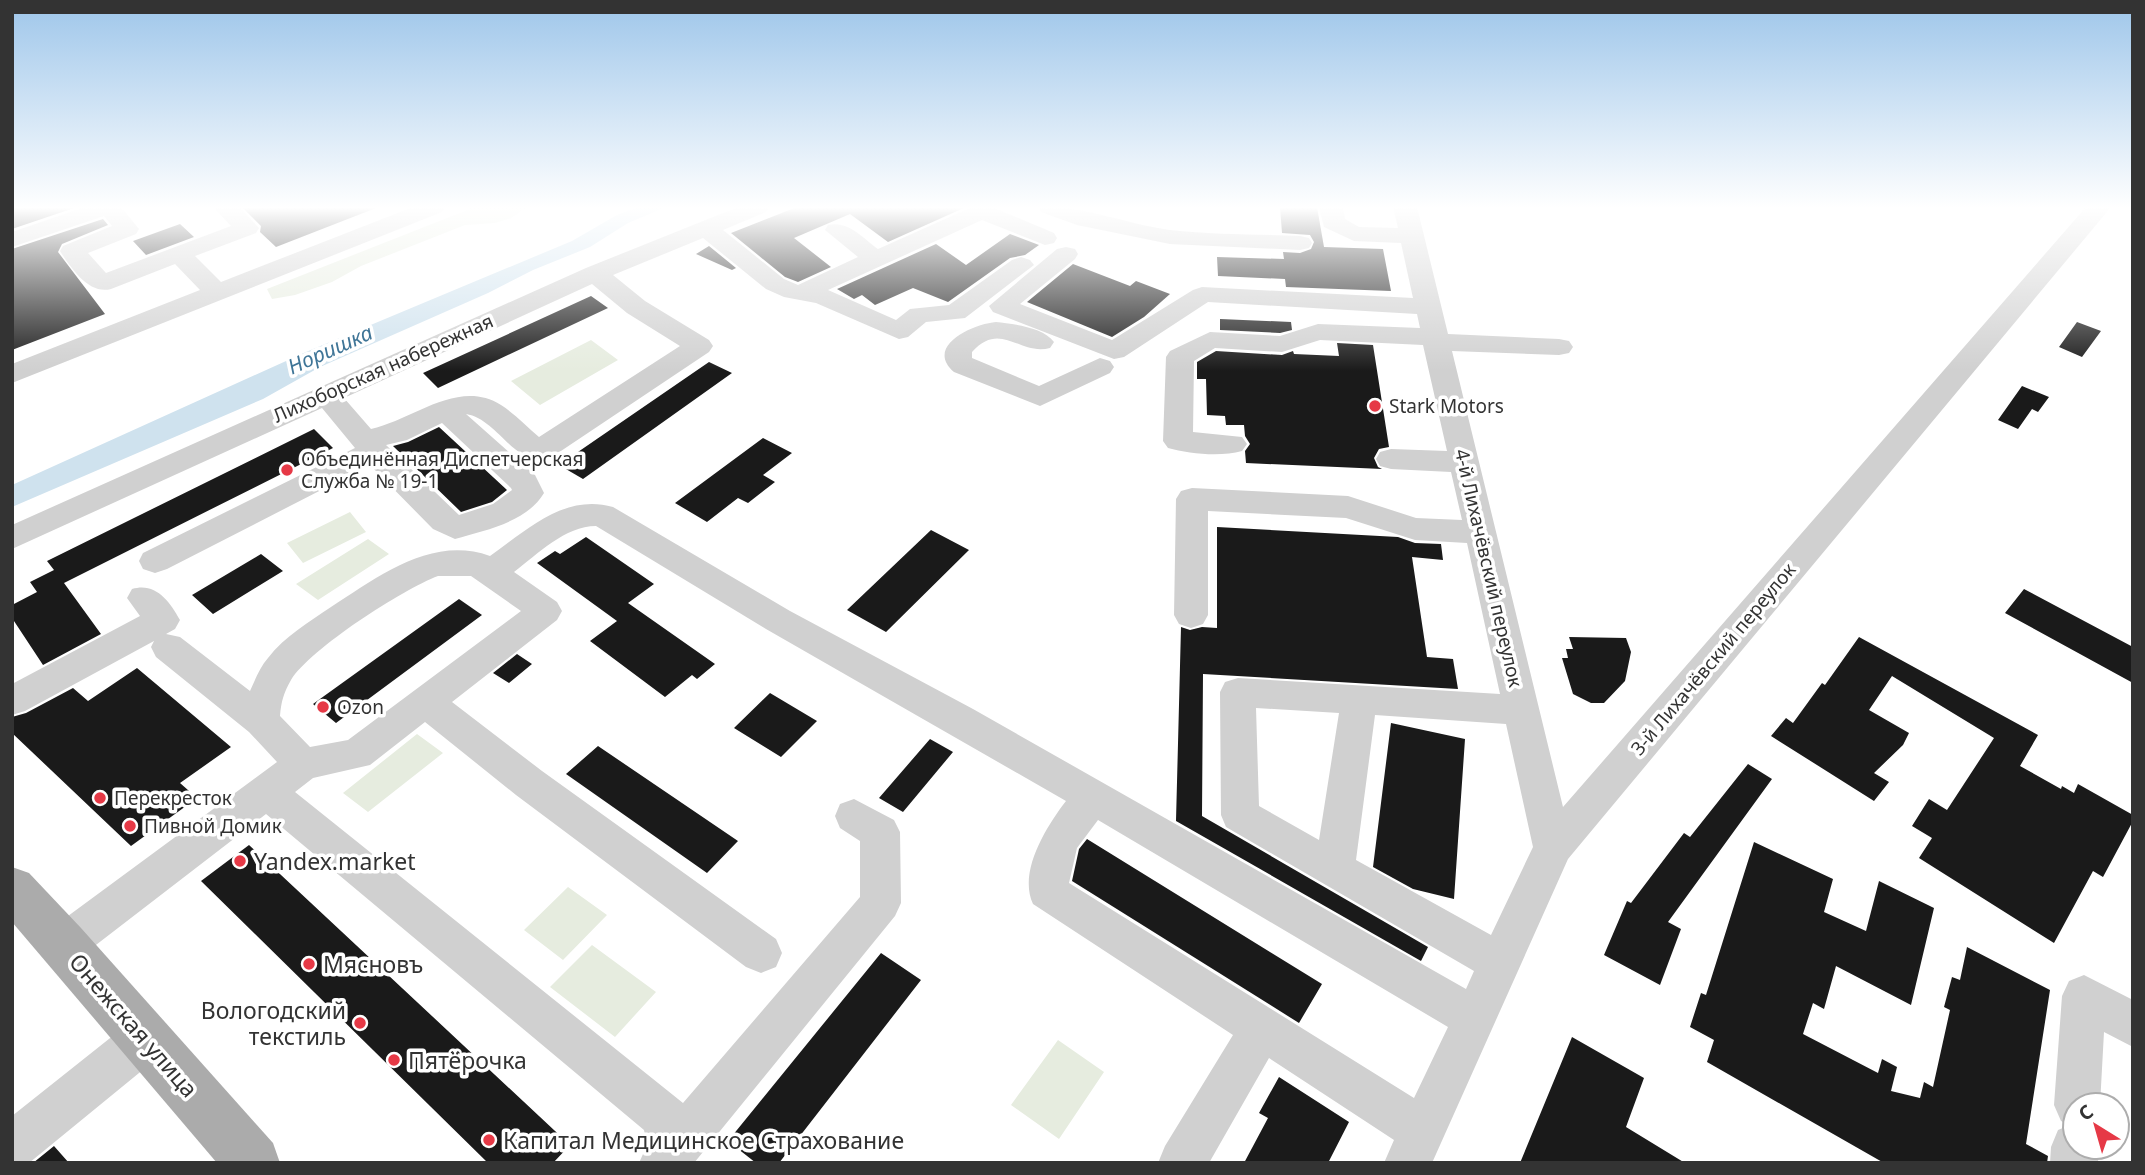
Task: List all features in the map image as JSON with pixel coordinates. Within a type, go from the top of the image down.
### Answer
[{"type":"main road","name":"Онежская улица","points":[[13,890],[64,944],[253,1163]]},
{"type":"street","points":[[82,262],[102,284],[159,262]]},
{"type":"street","points":[[187,262],[217,293]]},
{"type":"street","points":[[12,374],[296,262]]},
{"type":"street","name":"Лихоборская набережная","points":[[12,538],[325,394],[623,262]]},
{"type":"street","points":[[748,262],[775,284],[800,293],[822,296],[899,331],[919,316],[956,312],[1020,262]]},
{"type":"street","points":[[800,293],[870,262]]},
{"type":"street","points":[[1056,262],[1002,306],[1114,351],[1202,295],[1428,307]]},
{"type":"street","name":"4-й Лихачёвский переулок","points":[[1417,262],[1553,847]]},
{"type":"street","name":"3-й Лихачёвский переулок","points":[[1416,1147],[1553,847],[2052,262]]},
{"type":"street","points":[[155,562],[369,446],[421,420],[469,404],[490,411],[538,452],[699,346],[636,307],[595,273]]},
{"type":"street","points":[[1100,367],[1112,372],[1202,317],[1247,296]]},
{"type":"street","points":[[1231,444],[1178,442],[1180,357],[1210,340],[1282,344],[1318,332],[1559,347]]},
{"type":"street","points":[[325,394],[369,446],[444,521],[456,528],[504,512],[529,493],[524,482],[453,418]]},
{"type":"street","points":[[1391,459],[1464,462]]},
{"type":"street","points":[[1191,615],[1192,499],[1348,507],[1415,529],[1480,532]]},
{"type":"street","points":[[490,573],[556,526],[577,515],[602,515],[778,620],[1093,796],[1475,1018]]},
{"type":"street","points":[[64,944],[303,764],[357,754],[545,611],[478,564],[436,564],[403,576],[301,645],[279,669],[263,700],[262,721]]},
{"type":"street","points":[[16,692],[163,620],[144,598]]},
{"type":"street","points":[[168,647],[262,721],[303,764]]},
{"type":"street","points":[[1500,963],[1240,815],[1238,692],[1522,710]]},
{"type":"street","points":[[1335,869],[1359,700]]},
{"type":"street","points":[[425,702],[529,783],[761,953]]},
{"type":"street","points":[[267,792],[665,1117],[667,1157]]},
{"type":"street","points":[[1093,796],[1059,841],[1047,891],[1262,1027],[1416,1147]]},
{"type":"street","points":[[667,1157],[880,903],[880,832],[854,816]]},
{"type":"street","points":[[2078,1091],[2084,996],[2133,1025]]},
{"type":"street","points":[[1182,1163],[1262,1027]]},
{"type":"street","points":[[16,1135],[145,1039]]},
{"type":"shaded area","points":[[336,262],[372,262],[332,282],[295,295],[272,299],[267,289]]},
{"type":"shaded area","points":[[591,340],[618,360],[540,405],[511,381]]},
{"type":"shaded area","points":[[350,512],[366,532],[303,563],[287,543]]},
{"type":"shaded area","points":[[368,539],[389,554],[318,600],[296,584]]},
{"type":"shaded area","points":[[417,734],[443,753],[368,812],[343,793]]},
{"type":"shaded area","points":[[568,887],[607,915],[563,960],[524,930]]},
{"type":"shaded area","points":[[592,945],[656,992],[615,1037],[550,987]]},
{"type":"shaded area","points":[[1058,1040],[1104,1072],[1059,1139],[1011,1105]]},
{"type":"water","name":"Норишка","points":[[522,262],[553,262],[320,367],[263,399],[12,507],[12,485],[306,352]]},
{"type":"building","points":[[12,262],[65,262],[105,314],[12,350]]},
{"type":"building","points":[[714,262],[728,262],[736,268],[732,270]]},
{"type":"building","points":[[766,262],[824,262],[831,267],[798,282],[785,277]]},
{"type":"building","points":[[897,262],[961,262],[966,265],[970,262],[1005,262],[948,302],[913,288],[875,305],[862,295],[854,299],[837,289]]},
{"type":"building","points":[[1217,262],[1385,262],[1391,291],[1286,287],[1285,279],[1218,276]]},
{"type":"building","points":[[1073,264],[1130,286],[1136,281],[1170,294],[1144,317],[1112,337],[1027,302]]},
{"type":"building","points":[[591,296],[608,308],[438,388],[423,373]]},
{"type":"building","points":[[1220,319],[1291,322],[1292,330],[1280,333],[1220,330]]},
{"type":"building","points":[[2077,322],[2101,331],[2082,357],[2059,347]]},
{"type":"building","points":[[1337,343],[1373,345],[1389,447],[1379,449],[1374,458],[1382,469],[1246,463],[1245,451],[1250,444],[1245,436],[1244,425],[1226,425],[1225,416],[1207,415],[1206,379],[1197,379],[1197,362],[1216,351],[1282,355],[1293,351],[1294,354],[1339,356]]},
{"type":"building","points":[[709,362],[732,373],[583,479],[559,465]]},
{"type":"building","points":[[2022,386],[2049,397],[2038,412],[2032,409],[2018,429],[1998,420]]},
{"type":"building","points":[[439,427],[507,490],[492,502],[461,512],[393,446]]},
{"type":"building","points":[[314,429],[333,448],[64,583],[101,634],[43,665],[12,618],[12,605],[37,592],[30,582],[54,570],[47,561]]},
{"type":"building","points":[[763,438],[792,453],[763,475],[775,482],[748,503],[738,498],[707,522],[675,503]]},
{"type":"building","points":[[1217,527],[1398,537],[1415,543],[1441,544],[1443,560],[1412,557],[1427,657],[1453,659],[1458,689],[1203,674],[1202,816],[1428,947],[1421,961],[1176,821],[1181,627],[1190,630],[1202,627],[1217,628]]},
{"type":"building","points":[[931,530],[969,550],[886,632],[847,610]]},
{"type":"building","points":[[586,537],[654,584],[628,603],[715,664],[697,679],[692,675],[665,697],[590,641],[617,621],[537,563],[555,551],[560,554]]},
{"type":"building","points":[[261,554],[283,571],[213,614],[192,595]]},
{"type":"building","points":[[2024,589],[2133,647],[2133,683],[2005,613]]},
{"type":"building","points":[[459,599],[482,615],[336,723],[313,704]]},
{"type":"building","points":[[1569,637],[1626,638],[1631,652],[1625,681],[1604,703],[1591,703],[1573,694],[1562,658],[1568,658],[1566,649],[1573,649]]},
{"type":"building","points":[[1859,637],[2038,735],[2020,766],[2061,789],[2062,786],[2074,793],[2078,784],[2133,815],[2133,821],[2103,877],[2093,871],[2054,943],[1919,858],[1932,838],[1912,826],[1929,799],[1947,810],[1994,738],[1892,676],[1869,710],[1909,733],[1903,745],[1874,773],[1889,782],[1874,801],[1771,736],[1786,718],[1793,723],[1822,683],[1825,685]]},
{"type":"building","points":[[517,654],[532,664],[509,683],[493,673]]},
{"type":"building","points":[[137,668],[231,747],[180,783],[197,798],[131,846],[12,733],[12,717],[26,713],[73,688],[88,701]]},
{"type":"building","points":[[770,693],[817,721],[781,757],[734,728]]},
{"type":"building","points":[[1391,723],[1465,739],[1454,899],[1413,889],[1373,867]]},
{"type":"building","points":[[930,739],[953,752],[903,812],[879,798]]},
{"type":"building","points":[[598,746],[738,841],[707,873],[566,774]]},
{"type":"building","points":[[1748,764],[1772,779],[1668,922],[1681,929],[1660,985],[1604,955],[1627,901],[1631,903],[1684,833],[1690,837]]},
{"type":"building","points":[[1087,839],[1322,984],[1299,1023],[1072,881],[1079,849]]},
{"type":"building","points":[[1754,842],[1833,879],[1824,912],[1866,931],[1879,881],[1934,908],[1911,1005],[1836,966],[1824,1009],[1813,1003],[1803,1034],[1878,1073],[1882,1059],[1897,1067],[1891,1091],[1920,1098],[1924,1082],[1933,1087],[1950,1010],[1944,1007],[1952,977],[1960,980],[1967,947],[2050,990],[2026,1144],[2048,1156],[2047,1163],[1884,1163],[1707,1062],[1714,1040],[1690,1027],[1701,993],[1706,995]]},
{"type":"building","points":[[249,845],[570,1145],[553,1163],[488,1163],[201,881]]},
{"type":"building","points":[[881,953],[921,980],[779,1163],[756,1163],[728,1141]]},
{"type":"building","points":[[1572,1037],[1644,1078],[1626,1127],[1685,1163],[1520,1163]]},
{"type":"building","points":[[1279,1077],[1349,1122],[1328,1163],[1244,1163],[1268,1118],[1259,1113]]},
{"type":"building","points":[[54,1146],[69,1163],[33,1163]]},
{"type":"place","name":"Stark Motors","points":[[1375,406]]},
{"type":"place","name":"Объединённая Диспетчерская Служба № 19-1","points":[[287,470]]},
{"type":"place","name":"Ozon","points":[[323,707]]},
{"type":"place","name":"Перекресток","points":[[100,798]]},
{"type":"place","name":"Пивной Домик","points":[[130,826]]},
{"type":"place","name":"Yandex.market","points":[[240,861]]},
{"type":"place","name":"Мясновъ","points":[[309,964]]},
{"type":"place","name":"Вологодский текстиль","points":[[360,1023]]},
{"type":"place","name":"Пятёрочка","points":[[394,1060]]},
{"type":"place","name":"Капитал Медицинское Страхование","points":[[489,1140]]}]
